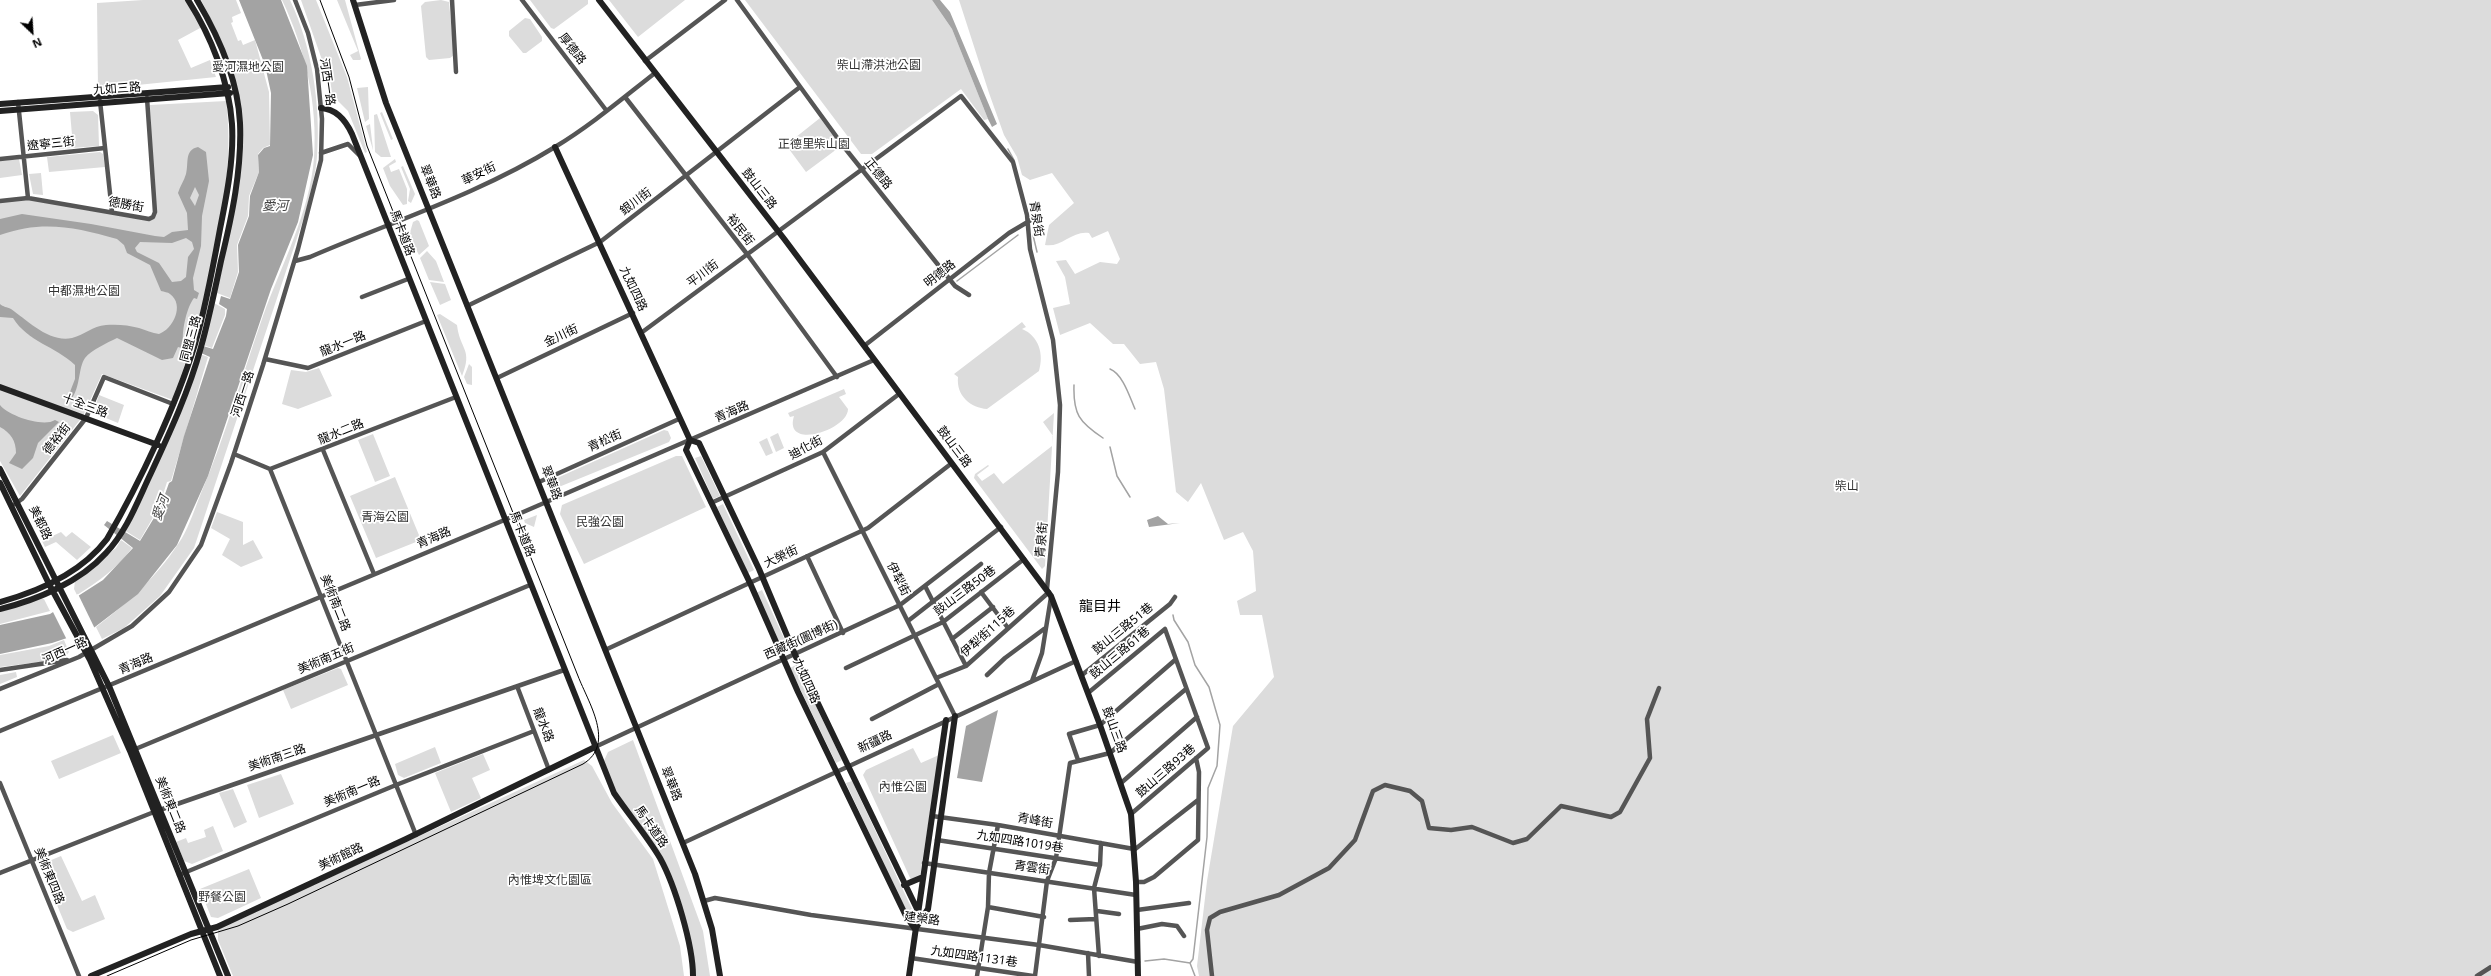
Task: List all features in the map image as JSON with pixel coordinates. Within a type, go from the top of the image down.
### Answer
[{"type":"street","name":"同盟三路","points":[[0,602],[56,580],[84,562],[107,539],[155,444],[173,404],[195,344],[208,292],[230,178],[232,124],[227,90],[210,42],[188,0]]},
{"type":"street","name":"同盟三路","points":[[0,609],[52,590],[89,568],[107,552],[120,534],[162,447],[188,386],[201,346],[227,237],[239,149],[240,123],[235,89],[217,40],[197,0]]},
{"type":"street","name":"河西一路","points":[[0,689],[87,653],[132,626],[169,592],[201,544],[234,454],[265,359],[309,210],[321,153],[321,108],[312,49],[295,0]]},
{"type":"street","points":[[354,2],[394,0]]},
{"type":"street","points":[[452,0],[456,72]]},
{"type":"street","name":"厚德路","points":[[522,0],[606,110]]},
{"type":"street","name":"鼓山三路","points":[[599,0],[778,231],[1049,592],[1082,674],[1131,814],[1136,882],[1138,976]]},
{"type":"street","points":[[645,61],[725,0]]},
{"type":"street","name":"正德路","points":[[737,0],[861,170],[949,279],[963,294],[969,296]]},
{"type":"street","name":"翠華路","points":[[354,2],[386,103],[683,843],[704,901],[712,929],[720,976]]},
{"type":"street","points":[[210,42],[217,40]]},
{"type":"street","name":"華安街","points":[[295,261],[310,257],[428,208],[555,147],[625,97],[655,73]]},
{"type":"street","name":"銀川街","points":[[467,306],[600,242],[717,153],[800,87]]},
{"type":"street","name":"九如三路","points":[[100,98],[147,98],[235,89]]},
{"type":"street","name":"九如三路","points":[[0,111],[19,106],[100,98],[227,90]]},
{"type":"street","name":"青泉街","points":[[778,231],[961,96],[1002,151],[1012,160],[1029,221],[1030,249],[1053,340],[1060,405],[1058,472],[1049,592],[1042,653],[1032,681]]},
{"type":"street","name":"裕民街","points":[[625,97],[747,254],[838,377]]},
{"type":"street","points":[[100,98],[112,212]]},
{"type":"street","name":"德勝街","points":[[0,201],[28,198],[149,219],[153,217],[155,212],[147,98]]},
{"type":"street","name":"九如三路","points":[[0,104],[19,106]]},
{"type":"street","points":[[19,106],[28,198]]},
{"type":"street","name":"馬卡道路","points":[[321,108],[330,110],[345,122],[364,162],[408,279],[614,793],[663,864],[682,921],[693,976]]},
{"type":"street","points":[[321,153],[348,144],[364,162]]},
{"type":"street","name":"九如四路","points":[[555,147],[633,314],[679,418],[690,440],[699,444],[725,497],[763,577],[795,654],[847,766],[918,911]]},
{"type":"street","name":"遼寧三街","points":[[0,159],[105,148]]},
{"type":"street","name":"明德路","points":[[864,346],[1009,233],[1029,221]]},
{"type":"street","name":"平川街","points":[[641,333],[778,231]]},
{"type":"street","points":[[362,297],[408,279]]},
{"type":"street","name":"金川街","points":[[497,378],[633,314]]},
{"type":"street","name":"龍水一路","points":[[265,359],[308,368],[426,321]]},
{"type":"street","name":"青海路","points":[[0,731],[504,520],[838,377],[874,360]]},
{"type":"street","name":"德裕街","points":[[12,506],[18,503],[86,418],[104,377],[173,404]]},
{"type":"street","name":"十全三路","points":[[0,387],[162,447]]},
{"type":"street","name":"迪化街","points":[[712,503],[823,452],[899,394]]},
{"type":"street","name":"龍水二路","points":[[270,469],[323,450],[456,397]]},
{"type":"street","name":"青松街","points":[[539,482],[679,418]]},
{"type":"street","name":"九如四路","points":[[690,440],[686,450],[905,914],[915,929]]},
{"type":"street","points":[[323,450],[374,574]]},
{"type":"street","name":"伊犁街","points":[[823,452],[955,716]]},
{"type":"street","points":[[234,454],[270,469]]},
{"type":"street","name":"大榮街","points":[[605,650],[862,530],[952,463]]},
{"type":"street","name":"美都路","points":[[0,469],[59,586]]},
{"type":"street","name":"美術南二路","points":[[270,469],[416,835]]},
{"type":"street","name":"美都路","points":[[0,482],[52,590]]},
{"type":"street","name":"西藏街(圖博街)","points":[[595,747],[900,605],[1001,527]]},
{"type":"street","points":[[807,556],[843,632]]},
{"type":"street","name":"鼓山三路50巷","points":[[846,668],[914,634],[943,622],[1024,559]]},
{"type":"street","points":[[84,562],[89,568]]},
{"type":"street","points":[[908,621],[981,564]]},
{"type":"street","name":"美術南五街","points":[[133,750],[530,585]]},
{"type":"street","name":"美術東二路","points":[[59,586],[90,644],[109,686],[182,874],[205,930],[228,976]]},
{"type":"street","points":[[926,586],[966,666]]},
{"type":"street","name":"美術東二路","points":[[52,590],[87,653],[133,750]]},
{"type":"street","points":[[981,592],[1008,628]]},
{"type":"street","name":"伊犁街115巷","points":[[936,678],[966,666],[1049,592]]},
{"type":"street","name":"鼓山三路51巷","points":[[1082,674],[1170,604],[1175,597]]},
{"type":"street","points":[[952,639],[993,607]]},
{"type":"street","points":[[987,675],[1015,650],[1044,629]]},
{"type":"street","name":"鼓山三路61巷","points":[[1088,693],[1165,629],[1175,660]]},
{"type":"street","points":[[0,670],[74,659]]},
{"type":"street","points":[[1078,760],[1069,734],[1100,724],[1175,660],[1197,717],[1121,783]]},
{"type":"street","name":"新疆路","points":[[683,843],[1076,661]]},
{"type":"street","name":"美術南三路","points":[[0,873],[157,811],[376,733],[564,670]]},
{"type":"street","points":[[872,719],[939,684]]},
{"type":"street","name":"龍水路","points":[[517,686],[549,770]]},
{"type":"street","points":[[1212,976],[1207,930],[1210,918],[1220,912],[1279,895],[1329,868],[1355,840],[1373,791],[1385,785],[1410,791],[1422,801],[1429,828],[1451,830],[1472,827],[1513,843],[1527,840],[1561,806],[1611,817],[1620,812],[1650,758],[1647,719],[1659,688]]},
{"type":"street","points":[[1034,976],[1044,917],[1047,881],[1056,858],[1070,763],[1110,753],[1186,689]]},
{"type":"street","points":[[915,929],[928,909],[955,716]]},
{"type":"street","name":"鼓山三路93巷","points":[[1131,814],[1208,748],[1197,717]]},
{"type":"street","points":[[909,976],[924,863],[946,720]]},
{"type":"street","name":"美術南一路","points":[[182,874],[396,784],[534,731]]},
{"type":"street","name":"美術館路","points":[[91,976],[217,926],[416,835],[595,747]]},
{"type":"street","points":[[1136,882],[1144,882],[1154,877],[1176,857],[1196,843],[1199,836],[1199,772],[1196,758]]},
{"type":"street","name":"美術東四路","points":[[0,783],[79,976]]},
{"type":"street","points":[[1134,850],[1198,800]]},
{"type":"street","name":"青峰街","points":[[932,816],[1059,835],[1134,850]]},
{"type":"street","points":[[977,976],[988,907],[989,872],[998,825]]},
{"type":"street","name":"九如四路1019巷","points":[[937,840],[1100,865]]},
{"type":"street","points":[[1100,956],[1094,888],[1100,865],[1101,843]]},
{"type":"street","name":"青雲街","points":[[924,863],[1136,895]]},
{"type":"street","points":[[904,885],[923,877]]},
{"type":"street","name":"建榮路","points":[[704,901],[715,898],[811,915],[1039,945],[1138,962]]},
{"type":"street","points":[[1137,910],[1189,903]]},
{"type":"street","points":[[988,907],[1044,917]]},
{"type":"street","points":[[1097,911],[1119,914]]},
{"type":"street","points":[[1070,920],[1096,919]]},
{"type":"street","points":[[1137,929],[1162,924],[1177,926],[1184,936]]},
{"type":"street","name":"美術東二路","points":[[205,930],[220,976]]},
{"type":"street","points":[[1088,953],[1089,976]]},
{"type":"street","name":"九如四路1131巷","points":[[911,958],[1034,976]]},
{"type":"street","points":[[2477,976],[2491,967]]},
{"type":"green space","points":[[143,0],[186,0],[202,27],[178,40],[191,68],[210,60],[216,77],[98,89],[97,3]]},
{"type":"green space","name":"愛河濕地公園","points":[[201,0],[236,0],[241,13],[232,17],[233,22],[231,23],[238,41],[241,40],[243,45],[255,40],[269,92],[270,145],[263,148],[258,154],[259,172],[249,196],[248,216],[237,245],[238,272],[230,298],[217,293],[233,216],[241,115],[219,35]]},
{"type":"green space","points":[[282,0],[290,0],[298,18],[309,56],[316,97],[318,137],[316,163],[306,211],[194,548],[160,596],[124,628],[102,639],[96,627],[133,597],[144,586],[164,564],[188,527],[226,427],[263,316],[294,238],[307,198],[314,158],[315,138],[312,97],[297,37]]},
{"type":"green space","points":[[301,0],[316,0],[347,77],[367,152],[365,153],[348,111],[328,91],[322,60]]},
{"type":"green space","points":[[337,0],[345,0],[361,59],[360,60],[353,60],[350,55],[358,51]]},
{"type":"green space","points":[[441,0],[449,2],[454,55],[450,58],[429,60],[426,57],[421,6],[425,2]]},
{"type":"green space","points":[[530,0],[588,0],[588,4],[554,29],[551,28]]},
{"type":"green space","points":[[609,0],[685,0],[638,37]]},
{"type":"green space","name":"柴山滯洪池公園","points":[[745,0],[932,0],[952,29],[988,119],[984,120],[961,89],[872,154],[861,154]]},
{"type":"green space","name":"柴山","points":[[959,0],[2491,0],[2491,976],[1199,976],[1197,966],[1207,881],[1233,726],[1274,677],[1262,615],[1240,615],[1237,601],[1256,591],[1253,551],[1243,532],[1224,540],[1201,483],[1188,502],[1176,492],[1164,389],[1156,362],[1140,364],[1124,344],[1113,344],[1090,323],[1060,335],[1053,308],[1070,304],[1065,277],[1056,261],[1066,260],[1075,274],[1100,262],[1117,264],[1120,259],[1108,231],[1092,238],[1089,233],[1078,234],[1056,244],[1045,245],[1049,225],[1074,203],[1052,173],[1030,180],[1022,175],[1017,157],[1004,135]]},
{"type":"green space","points":[[525,18],[530,19],[542,37],[542,41],[526,53],[523,53],[509,36],[509,31]]},
{"type":"green space","points":[[368,87],[369,119],[365,122],[357,88]]},
{"type":"green space","name":"中都濕地公園","points":[[226,101],[228,137],[227,174],[215,253],[196,330],[173,400],[102,374],[83,416],[20,496],[0,461],[0,201],[28,198],[149,219],[153,217],[150,105]]},
{"type":"green space","points":[[93,111],[98,115],[99,146],[59,149],[58,136],[72,135],[70,112]]},
{"type":"green space","points":[[382,112],[393,139],[391,140],[380,113]]},
{"type":"green space","points":[[377,114],[391,157],[381,157],[375,152],[374,115]]},
{"type":"green space","name":"正德里柴山園","points":[[820,118],[841,146],[806,172],[786,145]]},
{"type":"green space","points":[[370,124],[373,149],[373,150],[366,126]]},
{"type":"green space","points":[[100,152],[103,154],[105,167],[49,172],[47,157]]},
{"type":"green space","points":[[19,159],[22,175],[0,178],[0,161]]},
{"type":"green space","points":[[395,159],[396,162],[389,166],[391,172],[399,169],[407,189],[407,204],[403,205],[390,186],[383,168]]},
{"type":"green space","points":[[403,166],[415,194],[411,203],[408,201],[410,189],[401,167]]},
{"type":"green space","points":[[41,173],[43,195],[33,194],[29,174]]},
{"type":"green space","points":[[417,220],[419,221],[429,246],[419,255],[409,236],[413,222]]},
{"type":"green space","points":[[427,251],[436,261],[444,282],[429,280],[420,258]]},
{"type":"green space","points":[[430,282],[445,284],[451,300],[440,305]]},
{"type":"green space","points":[[214,303],[225,309],[225,315],[212,348],[203,345]]},
{"type":"green space","points":[[440,314],[457,325],[466,355],[465,367],[462,376],[437,315]]},
{"type":"green space","points":[[1022,322],[1026,327],[1022,329],[1033,336],[1039,346],[1041,358],[1039,371],[987,409],[970,403],[959,390],[958,377],[954,374]]},
{"type":"green space","points":[[200,354],[208,357],[171,481],[167,482],[159,507],[140,540],[124,530],[142,494]]},
{"type":"green space","points":[[469,364],[472,367],[472,385],[467,384],[464,377]]},
{"type":"green space","points":[[319,368],[332,396],[298,409],[282,404],[291,370],[306,372]]},
{"type":"green space","points":[[844,389],[846,394],[839,397],[848,409],[845,417],[838,424],[817,434],[806,435],[798,433],[793,427],[794,416],[790,417],[788,413]]},
{"type":"green space","points":[[99,395],[124,405],[118,423],[96,414],[94,410]]},
{"type":"green space","points":[[1054,413],[1053,436],[1043,422]]},
{"type":"green space","points":[[664,430],[668,431],[671,438],[669,442],[549,491],[547,485],[548,482]]},
{"type":"green space","points":[[778,433],[784,448],[776,452],[770,437]]},
{"type":"green space","points":[[373,434],[390,476],[375,482],[358,440]]},
{"type":"green space","points":[[767,438],[773,453],[766,456],[759,442]]},
{"type":"green space","points":[[1052,446],[1045,566],[1042,569],[974,478],[975,474],[988,465],[989,466],[977,475],[982,481],[994,473],[1003,484]]},
{"type":"green space","name":"民強公園","points":[[676,456],[682,456],[706,507],[584,564],[560,514],[562,505]]},
{"type":"green space","points":[[701,456],[720,496],[713,499],[695,458]]},
{"type":"green space","name":"青海公園","points":[[395,477],[421,540],[376,558],[350,496]]},
{"type":"green space","points":[[723,504],[754,570],[748,573],[717,507]]},
{"type":"green space","points":[[217,512],[243,522],[243,545],[253,540],[263,558],[241,567],[222,555],[230,539],[211,528]]},
{"type":"green space","points":[[537,515],[534,527],[525,523],[524,520]]},
{"type":"green space","points":[[61,532],[66,537],[72,532],[91,547],[77,560],[56,542],[45,547],[42,541]]},
{"type":"green space","points":[[121,540],[132,548],[107,574],[77,595],[74,589],[75,581],[116,548]]},
{"type":"green space","points":[[762,590],[788,647],[781,650],[756,593]]},
{"type":"green space","points":[[41,598],[44,599],[50,611],[0,624],[0,612]]},
{"type":"green space","points":[[64,640],[69,652],[64,659],[0,667],[0,655],[49,646]]},
{"type":"green space","points":[[796,665],[842,760],[836,763],[790,668]]},
{"type":"green space","points":[[338,668],[341,669],[348,685],[291,709],[283,690]]},
{"type":"green space","points":[[16,672],[17,677],[0,684],[0,675]]},
{"type":"green space","points":[[113,735],[121,753],[59,779],[51,761]]},
{"type":"green space","points":[[633,740],[703,931],[710,976],[695,976],[690,945],[662,858],[615,792],[603,763],[608,752]]},
{"type":"green space","points":[[435,747],[441,763],[404,778],[398,775],[395,764]]},
{"type":"green space","name":"內惟公園","points":[[913,748],[921,763],[939,755],[920,876],[911,880],[863,775],[866,770]]},
{"type":"green space","points":[[483,754],[490,770],[472,778],[481,798],[451,812],[435,773]]},
{"type":"green space","name":"內惟埤文化園區","points":[[584,760],[592,766],[612,803],[653,859],[680,946],[684,976],[233,976],[218,940],[218,929]]},
{"type":"green space","points":[[281,774],[294,804],[259,818],[247,785]]},
{"type":"green space","points":[[852,781],[912,909],[906,912],[846,783]]},
{"type":"green space","points":[[233,789],[247,822],[234,828],[219,793]]},
{"type":"green space","points":[[213,826],[223,851],[192,864],[184,861],[176,842],[186,838],[188,843],[206,837],[204,830]]},
{"type":"green space","points":[[61,856],[82,901],[95,895],[105,919],[73,932],[67,929],[42,869],[44,863]]},
{"type":"green space","name":"野餐公園","points":[[249,869],[261,898],[218,918],[211,917],[200,889]]},
{"type":"water","name":"愛河","points":[[239,0],[281,0],[307,66],[313,155],[298,222],[271,289],[208,476],[177,545],[138,594],[91,630],[52,643],[0,654],[0,625],[50,614],[103,580],[133,548],[104,525],[107,521],[140,541],[160,508],[169,483],[172,481],[184,436],[210,357],[201,353],[203,346],[213,349],[226,316],[227,309],[219,304],[221,296],[230,299],[239,272],[238,245],[249,216],[250,196],[259,172],[258,155],[264,148],[270,146],[271,93],[265,65]]},
{"type":"water","points":[[932,0],[940,0],[950,12],[997,124],[992,127],[952,29]]},
{"type":"water","points":[[198,147],[206,152],[209,181],[202,216],[201,246],[193,278],[194,290],[199,293],[197,299],[194,298],[191,302],[183,330],[183,341],[188,342],[185,349],[178,347],[173,358],[162,360],[117,338],[95,349],[85,358],[81,367],[74,395],[71,400],[68,397],[75,379],[75,365],[59,353],[26,333],[13,318],[0,317],[0,304],[11,309],[39,330],[63,339],[77,337],[97,327],[110,325],[131,326],[159,334],[173,322],[177,310],[177,304],[170,294],[161,291],[150,265],[127,253],[124,245],[117,239],[87,231],[58,227],[15,230],[0,235],[0,219],[22,214],[164,237],[172,232],[188,230],[187,213],[178,193],[186,174],[189,154]],"holes":[[[195,187],[199,195],[195,206],[190,198]],[[186,238],[192,242],[194,249],[188,257],[186,277],[181,281],[172,282],[159,263],[137,252],[135,248],[140,242],[172,243]]]},
{"type":"water","points":[[0,405],[10,413],[26,419],[42,422],[55,420],[59,422],[38,443],[33,458],[22,469],[9,463],[16,453],[16,449],[12,438],[0,427]]},
{"type":"water","points":[[1158,516],[1168,524],[1180,523],[1149,527],[1147,520]]},
{"type":"water","points":[[998,710],[982,782],[957,778],[966,726]]},
{"type":"pier","points":[[78,594],[95,629],[67,640],[52,610]]},
{"type":"waterway","points":[[1008,149],[1014,160]]},
{"type":"waterway","points":[[957,281],[1018,235]]},
{"type":"waterway","points":[[1033,235],[1037,252]]},
{"type":"waterway","points":[[1110,369],[1119,376],[1135,409]]},
{"type":"waterway","points":[[1074,385],[1076,410],[1079,416],[1088,427],[1103,438]]},
{"type":"waterway","points":[[1110,447],[1117,476],[1130,497]]},
{"type":"waterway","points":[[1173,615],[1174,620],[1188,642],[1195,665],[1209,687],[1220,725],[1217,766],[1208,788],[1207,837],[1193,959],[1190,963],[1195,976]]},
{"type":"waterway","points":[[1145,961],[1164,959],[1190,963]]},
{"type":"tram line","points":[[107,976],[191,940],[238,926],[288,904],[583,764],[593,756],[598,745],[599,734],[593,710],[578,676],[367,146],[349,77],[320,0]]},
{"type":"district","name":"龍目井","points":[[1100,607]]}]
